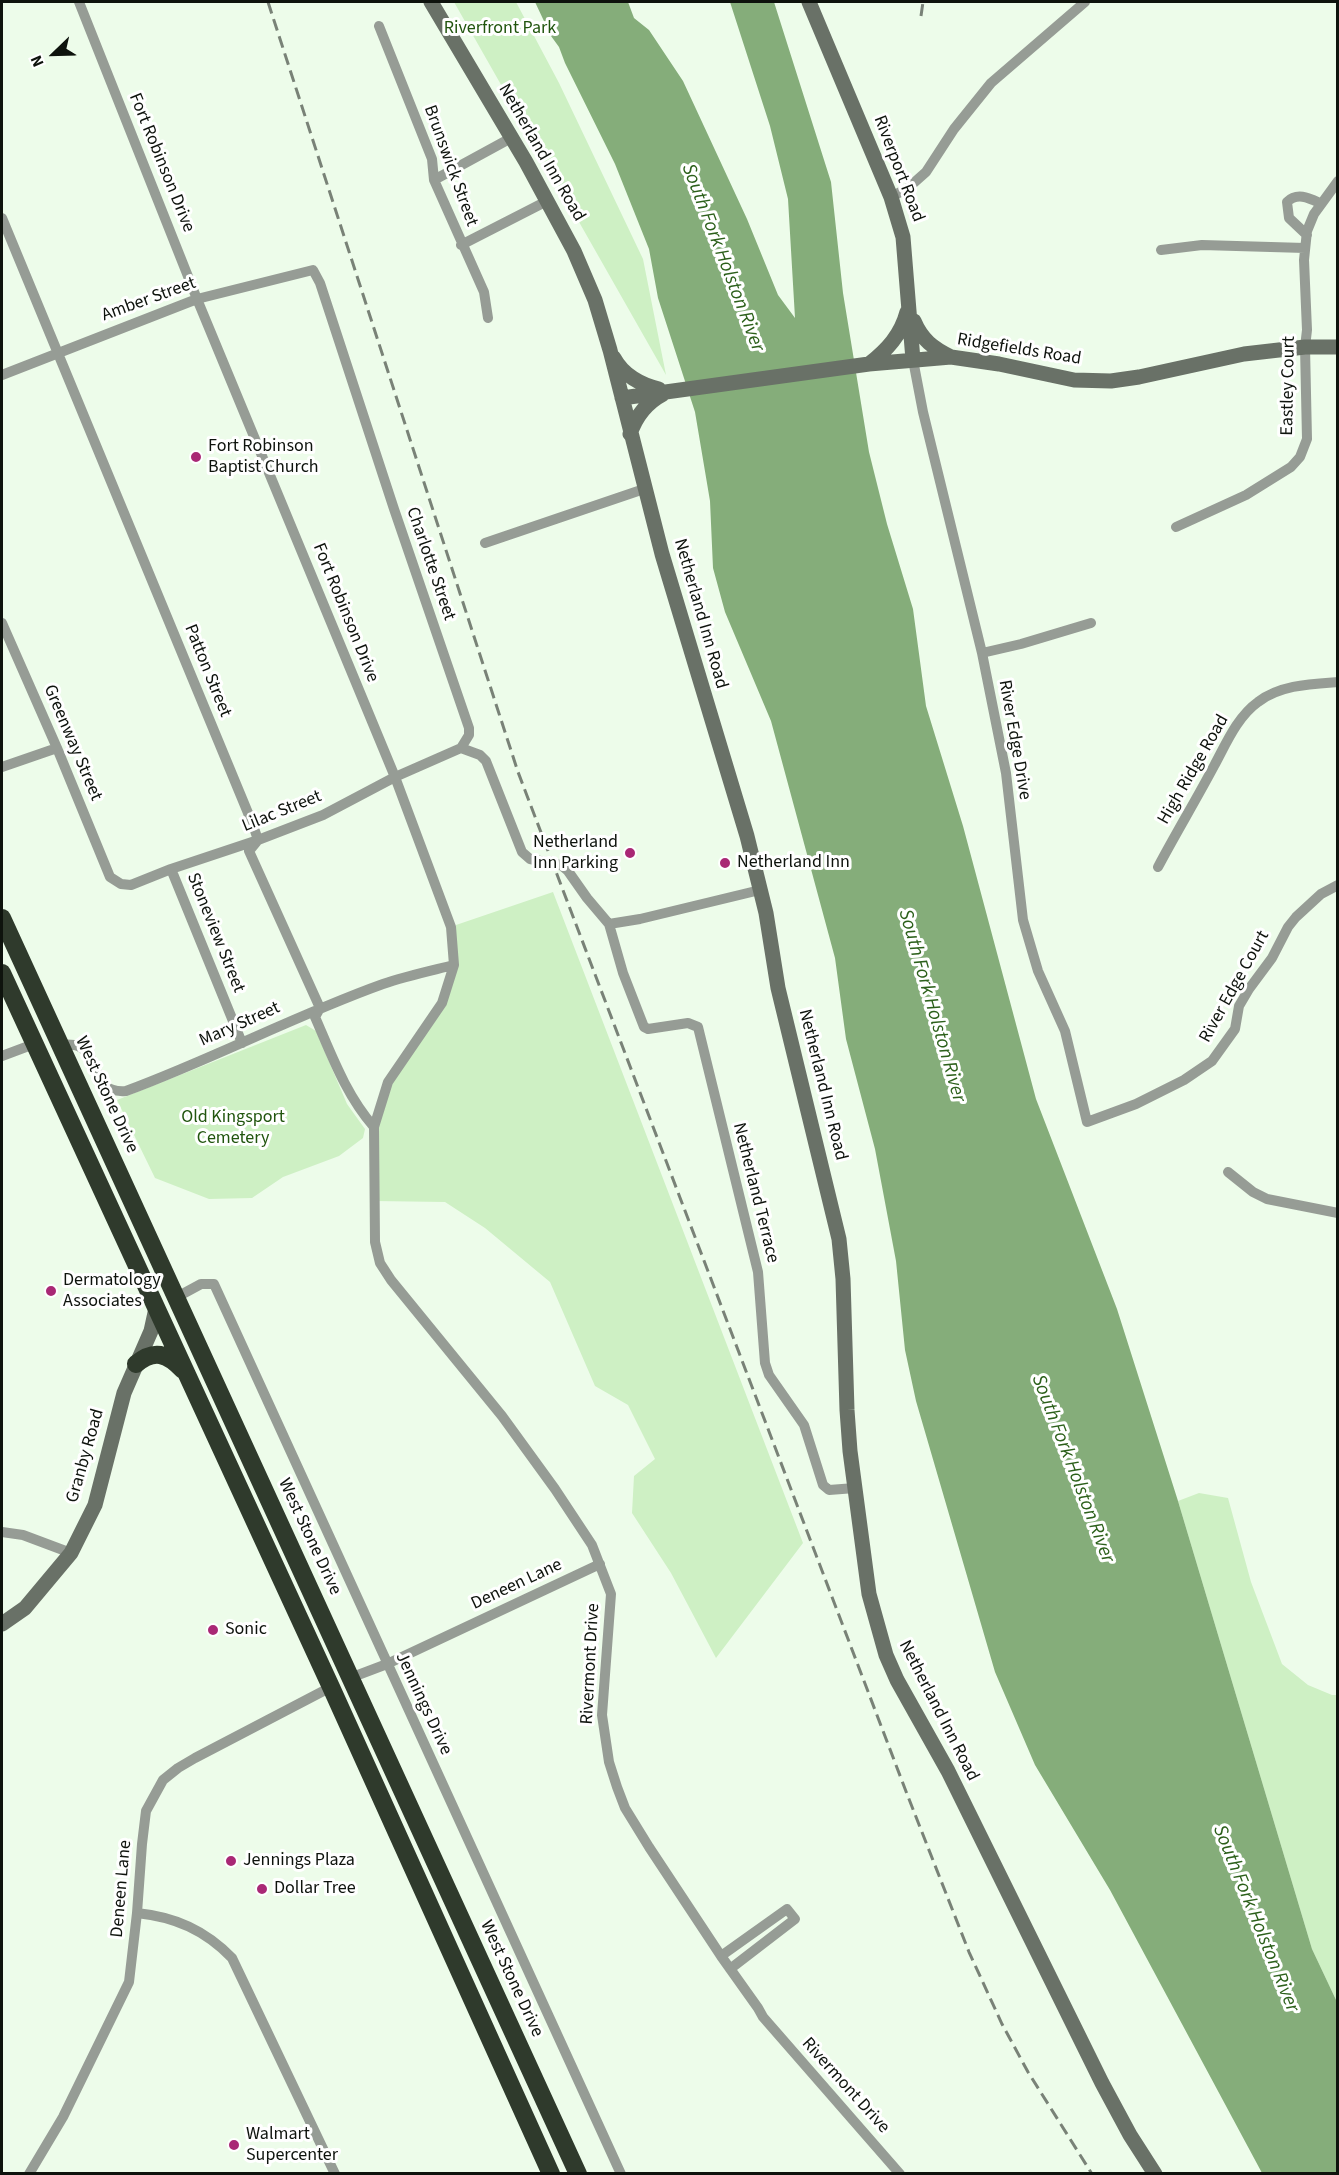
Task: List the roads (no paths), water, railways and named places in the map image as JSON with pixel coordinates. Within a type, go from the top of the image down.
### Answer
[{"type":"highway","name":"West Stone Drive","points":[[2,918],[578,2174]]},
{"type":"highway","points":[[2,973],[331,1686],[551,2174]]},
{"type":"highway","points":[[34,1044],[59,1044]]},
{"type":"highway","points":[[156,1308],[177,1297]]},
{"type":"highway","points":[[136,1364],[147,1355],[160,1354],[177,1364],[186,1374]]},
{"type":"highway","points":[[331,1686],[350,1678]]},
{"type":"main road","name":"Netherland Inn Road","points":[[431,2],[548,201],[574,251],[595,300],[610,350],[644,489],[712,724],[738,803],[766,913],[778,988],[839,1239],[843,1279],[847,1410],[855,1488],[868,1593],[885,1655],[948,1771],[1102,2083],[1130,2135],[1155,2174]]},
{"type":"main road","name":"Riverport Road","points":[[808,2],[891,197],[903,237],[914,360]]},
{"type":"main road","points":[[909,301],[919,334],[935,349],[951,357]]},
{"type":"main road","points":[[868,364],[882,354],[897,336],[906,317],[909,301]]},
{"type":"main road","name":"Ridgefields Road","points":[[622,398],[868,364],[951,357],[999,363],[1074,380],[1097,382],[1139,377],[1244,354],[1305,347],[1338,347]]},
{"type":"main road","points":[[610,350],[616,362],[626,373],[643,385],[659,392],[634,421],[630,434]]},
{"type":"main road","name":"Granby Road","points":[[2,1624],[26,1608],[71,1553],[95,1505],[124,1393],[151,1332],[156,1308]]},
{"type":"street","name":"Fort Robinson Drive","points":[[79,2],[197,299],[395,777],[451,927],[454,965],[442,1003],[388,1082],[374,1127],[375,1242]]},
{"type":"street","points":[[891,197],[908,188],[926,172],[954,129],[991,83],[1085,2]]},
{"type":"street","name":"Brunswick Street","points":[[379,26],[432,159],[434,180],[483,292],[488,318]]},
{"type":"street","points":[[434,180],[511,138]]},
{"type":"street","name":"Eastley Court","points":[[1176,527],[1246,495],[1291,467],[1300,457],[1307,439],[1306,235],[1320,203],[1338,181]]},
{"type":"street","points":[[1306,235],[1289,218],[1287,202],[1290,198],[1300,196],[1320,203]]},
{"type":"street","points":[[462,244],[548,201]]},
{"type":"street","name":"Patton Street","points":[[2,218],[258,840],[249,851],[320,1008],[315,1017],[346,1088],[359,1110],[374,1127]]},
{"type":"street","points":[[1161,250],[1202,244],[1305,248]]},
{"type":"street","name":"Amber Street","points":[[2,375],[197,299],[313,270]]},
{"type":"street","name":"Charlotte Street","points":[[313,270],[320,283],[469,728],[469,735],[461,748]]},
{"type":"street","name":"River Edge Drive","points":[[914,360],[923,412],[982,653],[1006,773],[1023,920],[1038,971],[1065,1031],[1087,1122]]},
{"type":"street","points":[[485,543],[644,489]]},
{"type":"street","name":"Greenway Street","points":[[2,623],[110,877]]},
{"type":"street","points":[[982,653],[1091,623]]},
{"type":"street","name":"High Ridge Road","points":[[1158,867],[1228,740],[1258,701],[1275,693],[1313,683],[1338,682]]},
{"type":"street","points":[[2,767],[57,748]]},
{"type":"street","points":[[461,748],[480,755],[486,761],[522,852],[530,860],[561,865],[609,924],[640,919],[760,890]]},
{"type":"street","name":"Lilac Street","points":[[110,877],[121,884],[131,885],[258,840],[323,815],[395,777],[461,748]]},
{"type":"street","name":"Stoneview Street","points":[[171,869],[242,1043]]},
{"type":"street","name":"River Edge Court","points":[[1087,1122],[1136,1104],[1165,1090],[1212,1061],[1235,1029],[1239,1006],[1272,958],[1288,927],[1322,894],[1338,885]]},
{"type":"street","name":"Netherland Terrace","points":[[609,924],[623,973],[644,1027],[648,1029],[688,1023],[698,1027],[758,1272],[765,1363],[773,1380],[804,1425],[823,1485],[829,1490],[855,1488]]},
{"type":"street","name":"Mary Street","points":[[59,1044],[79,1046],[87,1055],[104,1085],[116,1092],[135,1087],[320,1008],[386,983],[454,965]]},
{"type":"street","points":[[2,1056],[34,1044]]},
{"type":"street","points":[[1228,1172],[1253,1192],[1267,1199],[1338,1213]]},
{"type":"street","name":"Rivermont Drive","points":[[375,1242],[380,1263],[391,1280],[502,1416],[581,1527],[600,1564],[611,1594],[602,1715],[609,1762],[625,1808],[763,2018],[900,2174]]},
{"type":"street","name":"Jennings Drive","points":[[177,1297],[201,1284],[214,1284],[621,2174]]},
{"type":"street","points":[[2,1532],[24,1535],[71,1553]]},
{"type":"street","name":"Deneen Lane","points":[[350,1678],[387,1664],[600,1564]]},
{"type":"street","name":"Deneen Lane","points":[[29,2174],[63,2117],[129,1982],[146,1811],[163,1780],[195,1758],[331,1686]]},
{"type":"street","points":[[721,1956],[787,1909],[795,1919],[730,1969]]},
{"type":"street","points":[[137,1913],[159,1915],[180,1921],[204,1933],[232,1958],[335,2174]]},
{"type":"water","name":"South Fork Holston River","points":[[535,2],[628,2],[634,18],[649,30],[683,81],[747,219],[778,295],[795,318],[788,199],[770,126],[730,2],[774,2],[831,182],[843,293],[869,452],[887,524],[913,609],[926,706],[963,826],[1036,1099],[1117,1309],[1178,1501],[1312,1949],[1337,2002],[1337,2173],[1262,2173],[1110,1890],[1035,1765],[995,1672],[916,1401],[905,1350],[896,1261],[875,1149],[846,1039],[835,958],[771,721],[725,612],[713,568],[710,501],[695,412],[658,298],[649,249],[615,164]]},
{"type":"railway","points":[[268,2],[518,772],[969,1952],[1002,2024],[1028,2072],[1092,2174]]},
{"type":"railway","points":[[921,16],[923,2]]},
{"type":"place","name":"Fort Robinson Baptist Church","points":[[196,457]]},
{"type":"place","name":"Netherland Inn Parking","points":[[630,853]]},
{"type":"place","name":"Netherland Inn","points":[[725,863]]},
{"type":"place","name":"Dermatology Associates","points":[[51,1291]]},
{"type":"place","name":"Sonic","points":[[213,1630]]},
{"type":"place","name":"Jennings Plaza","points":[[231,1861]]},
{"type":"place","name":"Dollar Tree","points":[[262,1889]]},
{"type":"place","name":"Walmart Supercenter","points":[[234,2145]]},
{"type":"park label","name":"Riverfront Park","points":[[500,29]]},
{"type":"park label","name":"Old Kingsport Cemetery","points":[[233,1128]]}]
